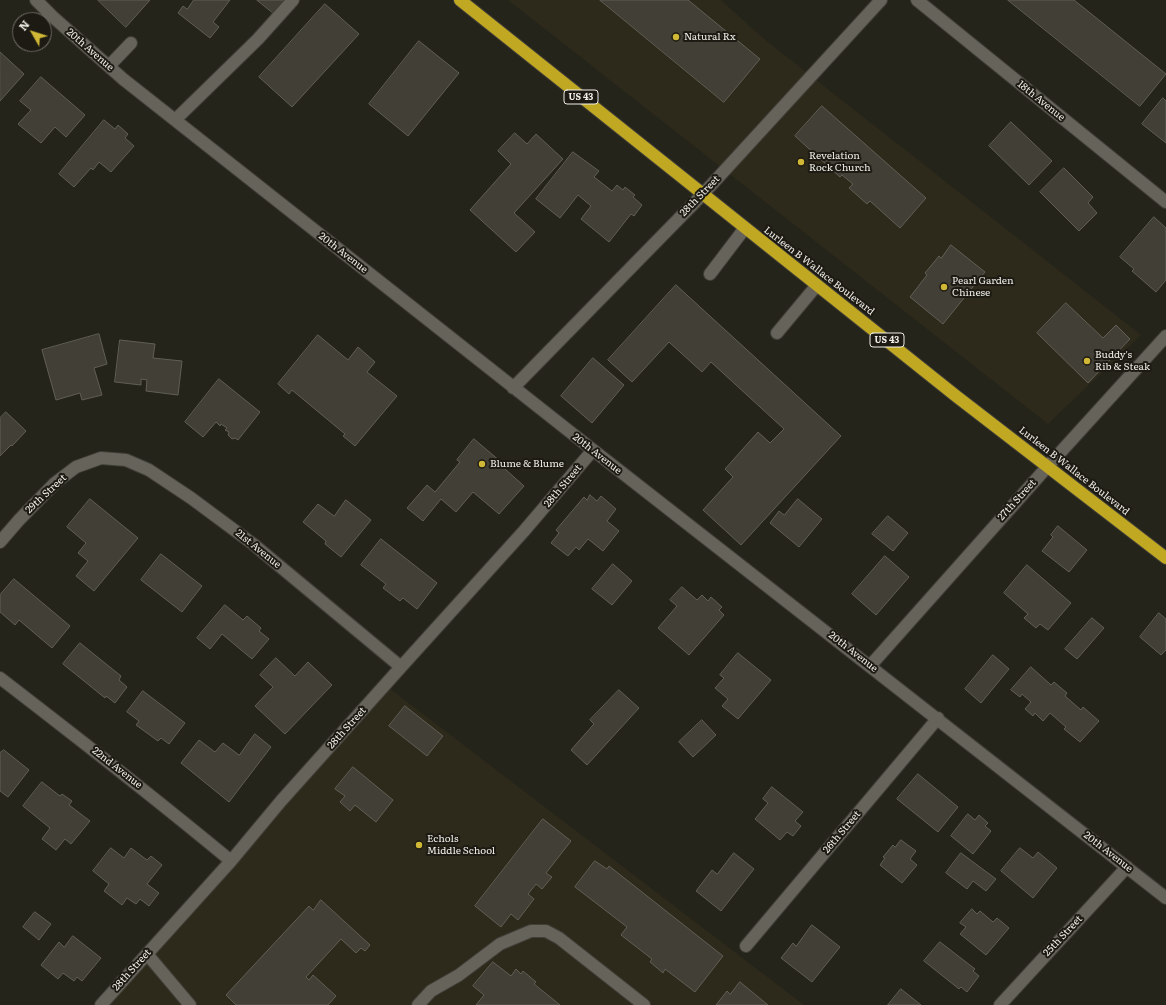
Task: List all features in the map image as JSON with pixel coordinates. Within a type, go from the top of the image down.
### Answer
[{"type":"highway","name":"Lurleen B Wallace Boulevard","points":[[460,0],[956,396],[1166,558]]},
{"type":"street","name":"20th Avenue","points":[[36,0],[53,17],[109,66],[175,120],[513,388],[938,718],[1166,898]]},
{"type":"street","points":[[175,120],[258,39],[293,0]]},
{"type":"street","name":"28th Street","points":[[513,388],[703,194],[881,0]]},
{"type":"street","name":"18th Avenue","points":[[917,0],[1166,202]]},
{"type":"street","points":[[109,66],[131,43]]},
{"type":"street","points":[[710,274],[745,228]]},
{"type":"street","points":[[777,333],[817,285]]},
{"type":"street","name":"27th Street","points":[[870,666],[1166,336]]},
{"type":"street","name":"28th Street","points":[[101,1005],[231,861],[281,801],[524,531],[593,450]]},
{"type":"street","name":"21st Avenue","points":[[101,458],[126,460],[149,470],[191,498],[253,544],[401,667]]},
{"type":"street","name":"29th Street","points":[[0,542],[55,483],[76,467],[101,458]]},
{"type":"street","name":"22nd Avenue","points":[[0,678],[113,765],[231,861]]},
{"type":"street","name":"26th Street","points":[[746,946],[938,718]]},
{"type":"street","name":"25th Street","points":[[1000,1005],[1127,867]]},
{"type":"street","points":[[418,1005],[431,990],[459,975],[500,944],[531,931],[546,931],[559,938],[644,1005]]},
{"type":"street","points":[[146,954],[190,1005]]},
{"type":"shaded area","points":[[508,0],[721,0],[764,39],[1141,335],[1048,424]]},
{"type":"shaded area","name":"Echols Middle School","points":[[385,685],[804,1005],[101,1005]]},
{"type":"building","points":[[98,0],[150,0],[126,27]]},
{"type":"building","points":[[194,0],[230,0],[213,22],[219,27],[210,38],[178,13],[183,6],[187,9]]},
{"type":"building","points":[[257,0],[287,0],[276,15]]},
{"type":"building","points":[[600,0],[688,0],[760,59],[724,102]]},
{"type":"building","points":[[1008,0],[1074,0],[1166,74],[1140,106]]},
{"type":"building","points":[[325,4],[359,34],[292,107],[259,77]]},
{"type":"building","points":[[419,41],[459,73],[408,136],[369,104]]},
{"type":"building","points":[[0,52],[24,74],[0,101]]},
{"type":"building","points":[[41,77],[85,115],[66,137],[55,127],[41,143],[18,124],[31,110],[20,101]]},
{"type":"building","points":[[1163,98],[1166,101],[1166,143],[1142,124]]},
{"type":"building","points":[[822,106],[926,198],[900,228],[870,201],[867,204],[849,188],[853,184],[842,175],[840,177],[795,136]]},
{"type":"building","points":[[104,120],[115,129],[118,125],[128,134],[125,138],[134,146],[111,172],[99,162],[93,170],[91,168],[74,187],[59,174]]},
{"type":"building","points":[[1011,122],[1052,161],[1029,185],[989,146]]},
{"type":"building","points":[[515,133],[527,144],[536,134],[563,159],[514,213],[535,232],[516,252],[470,210],[511,164],[498,151]]},
{"type":"building","points":[[573,152],[599,171],[594,177],[612,191],[617,185],[623,190],[625,187],[635,195],[633,197],[642,205],[634,216],[631,214],[609,242],[581,219],[591,206],[578,195],[560,218],[536,199]]},
{"type":"building","points":[[1064,168],[1093,197],[1088,203],[1097,213],[1079,231],[1040,192]]},
{"type":"building","points":[[1154,217],[1166,228],[1166,280],[1156,292],[1132,271],[1134,269],[1120,257]]},
{"type":"building","points":[[951,245],[985,272],[943,324],[910,297],[927,275],[925,273],[939,256],[941,258]]},
{"type":"building","points":[[676,285],[841,436],[741,545],[703,510],[733,477],[725,469],[758,432],[770,443],[784,429],[711,362],[702,372],[669,342],[632,382],[608,360]]},
{"type":"building","name":"Buddy's Rib & Steak","points":[[1066,303],[1103,338],[1116,325],[1130,339],[1088,383],[1037,333]]},
{"type":"building","points":[[99,334],[107,364],[94,368],[102,395],[82,400],[80,393],[56,400],[42,350]]},
{"type":"building","points":[[318,335],[348,360],[358,347],[375,362],[367,372],[397,396],[355,446],[343,436],[345,434],[292,390],[289,394],[278,384]]},
{"type":"building","points":[[120,340],[155,344],[153,358],[182,361],[178,395],[146,391],[147,380],[141,379],[141,385],[115,382]]},
{"type":"building","points":[[593,358],[624,385],[592,423],[561,396]]},
{"type":"building","points":[[219,379],[260,412],[238,440],[235,438],[232,439],[228,435],[229,432],[225,430],[227,428],[221,424],[220,426],[216,422],[203,437],[185,422]]},
{"type":"building","points":[[6,412],[26,431],[0,456],[0,418]]},
{"type":"building","points":[[474,439],[507,467],[505,469],[524,486],[499,514],[473,492],[456,512],[441,499],[423,521],[407,508],[427,485],[435,492],[460,462],[457,460]]},
{"type":"building","points":[[590,495],[597,501],[601,496],[616,509],[607,521],[619,531],[603,551],[588,539],[579,550],[576,547],[568,556],[551,543],[559,533],[556,530],[584,497],[587,500]]},
{"type":"building","points":[[90,499],[138,538],[94,591],[76,576],[88,561],[78,553],[86,543],[67,527]]},
{"type":"building","points":[[798,499],[822,519],[799,547],[770,523],[779,511],[784,515]]},
{"type":"building","points":[[346,500],[371,520],[341,557],[325,544],[326,541],[303,522],[318,504],[334,516]]},
{"type":"building","points":[[888,516],[908,533],[893,551],[872,534]]},
{"type":"building","points":[[1058,526],[1087,550],[1069,572],[1042,551],[1053,537],[1051,535]]},
{"type":"building","points":[[381,539],[437,583],[417,609],[403,598],[400,601],[383,588],[386,584],[361,565]]},
{"type":"building","points":[[161,554],[202,586],[182,612],[141,580]]},
{"type":"building","points":[[885,556],[909,577],[876,615],[852,594]]},
{"type":"building","points":[[613,564],[632,581],[612,605],[592,589]]},
{"type":"building","points":[[1027,565],[1071,603],[1048,630],[1040,624],[1036,628],[1024,618],[1028,614],[1004,593]]},
{"type":"building","points":[[14,579],[70,626],[52,648],[19,620],[15,625],[0,612],[0,595]]},
{"type":"building","points":[[682,587],[697,600],[702,595],[708,601],[711,597],[722,607],[719,610],[724,615],[689,655],[658,628],[677,606],[670,600]]},
{"type":"building","points":[[225,605],[243,620],[247,616],[261,628],[259,631],[269,639],[252,659],[222,634],[210,649],[197,638]]},
{"type":"building","points":[[1159,613],[1166,619],[1166,650],[1161,655],[1140,637]]},
{"type":"building","points":[[1092,618],[1104,628],[1077,659],[1065,649]]},
{"type":"building","points":[[80,643],[121,676],[119,680],[127,687],[115,703],[106,696],[105,698],[63,664]]},
{"type":"building","points":[[738,653],[771,680],[738,719],[722,706],[728,699],[715,688],[724,678],[720,675]]},
{"type":"building","points":[[993,655],[1009,669],[981,703],[965,689]]},
{"type":"building","points":[[276,658],[295,676],[308,662],[332,685],[285,734],[255,706],[273,687],[260,675]]},
{"type":"building","points":[[1031,667],[1051,685],[1054,682],[1067,693],[1065,696],[1081,710],[1083,707],[1099,721],[1080,742],[1064,729],[1066,727],[1050,713],[1043,721],[1035,713],[1033,716],[1025,709],[1031,702],[1022,694],[1020,697],[1011,690]]},
{"type":"building","points":[[619,690],[639,708],[587,765],[571,750],[594,724],[590,720]]},
{"type":"building","points":[[143,691],[185,723],[169,744],[161,738],[158,741],[136,725],[139,721],[127,712]]},
{"type":"building","points":[[405,706],[443,736],[427,756],[389,726]]},
{"type":"building","points":[[702,720],[716,735],[693,757],[679,742]]},
{"type":"building","points":[[255,734],[271,747],[229,802],[181,763],[199,740],[215,752],[223,743],[239,755]]},
{"type":"building","points":[[4,750],[29,770],[8,797],[0,791],[0,753]]},
{"type":"building","points":[[353,767],[393,800],[376,822],[355,805],[350,811],[340,802],[345,796],[335,789]]},
{"type":"building","points":[[918,774],[958,807],[938,832],[897,799]]},
{"type":"building","points":[[42,782],[60,796],[62,794],[72,801],[69,805],[90,821],[71,844],[65,839],[56,850],[42,839],[50,828],[23,806]]},
{"type":"building","points":[[772,787],[803,812],[795,821],[801,826],[793,836],[787,832],[780,840],[755,819],[768,803],[763,799]]},
{"type":"building","points":[[968,814],[975,820],[979,815],[988,823],[985,826],[991,831],[973,854],[951,836]]},
{"type":"building","points":[[543,819],[571,841],[546,873],[552,877],[542,889],[536,884],[528,894],[534,899],[518,920],[511,914],[501,927],[475,906]]},
{"type":"building","points":[[901,840],[916,851],[910,859],[917,865],[902,883],[880,865],[885,858],[883,857],[893,845],[895,847]]},
{"type":"building","points":[[111,848],[124,858],[131,848],[147,860],[151,856],[162,865],[147,884],[159,893],[149,906],[140,899],[136,904],[127,898],[122,905],[104,891],[109,884],[93,871]]},
{"type":"building","points":[[1020,848],[1033,858],[1038,852],[1057,868],[1033,898],[1001,871]]},
{"type":"building","points":[[734,853],[754,869],[721,911],[696,891],[712,870],[717,874]]},
{"type":"building","points":[[961,853],[996,879],[986,891],[973,881],[967,889],[946,873]]},
{"type":"building","points":[[595,861],[607,869],[609,866],[723,956],[695,992],[665,969],[663,973],[650,962],[652,959],[621,935],[627,927],[575,887]]},
{"type":"building","points":[[321,900],[370,945],[365,951],[361,948],[356,953],[341,939],[306,977],[309,980],[313,975],[336,996],[328,1005],[236,1005],[226,995],[309,906],[313,910]]},
{"type":"building","points":[[972,909],[977,914],[980,911],[993,922],[997,918],[1009,928],[986,955],[960,934],[966,927],[960,923]]},
{"type":"building","points":[[35,912],[51,924],[39,940],[23,927]]},
{"type":"building","points":[[812,925],[840,947],[812,982],[781,958],[793,943],[796,946]]},
{"type":"building","points":[[73,936],[101,958],[82,981],[77,977],[74,981],[63,973],[58,979],[41,965],[59,942],[64,947]]},
{"type":"building","points":[[940,942],[975,969],[973,971],[979,976],[967,992],[961,987],[959,989],[924,961]]},
{"type":"building","points":[[493,962],[511,976],[516,969],[521,974],[523,971],[536,982],[534,984],[560,1005],[476,1005],[484,995],[473,986]]},
{"type":"building","points":[[740,982],[768,1005],[716,1005],[727,991],[730,994]]},
{"type":"building","points":[[901,989],[921,1005],[888,1005]]},
{"type":"place","name":"Natural Rx","points":[[676,37]]},
{"type":"place","name":"Revelation Rock Church","points":[[801,162]]},
{"type":"place","name":"Pearl Garden Chinese","points":[[944,287]]},
{"type":"place","name":"Buddy's Rib & Steak","points":[[1087,361]]},
{"type":"place","name":"Blume & Blume","points":[[482,464]]},
{"type":"place","name":"Echols Middle School","points":[[419,845]]}]
